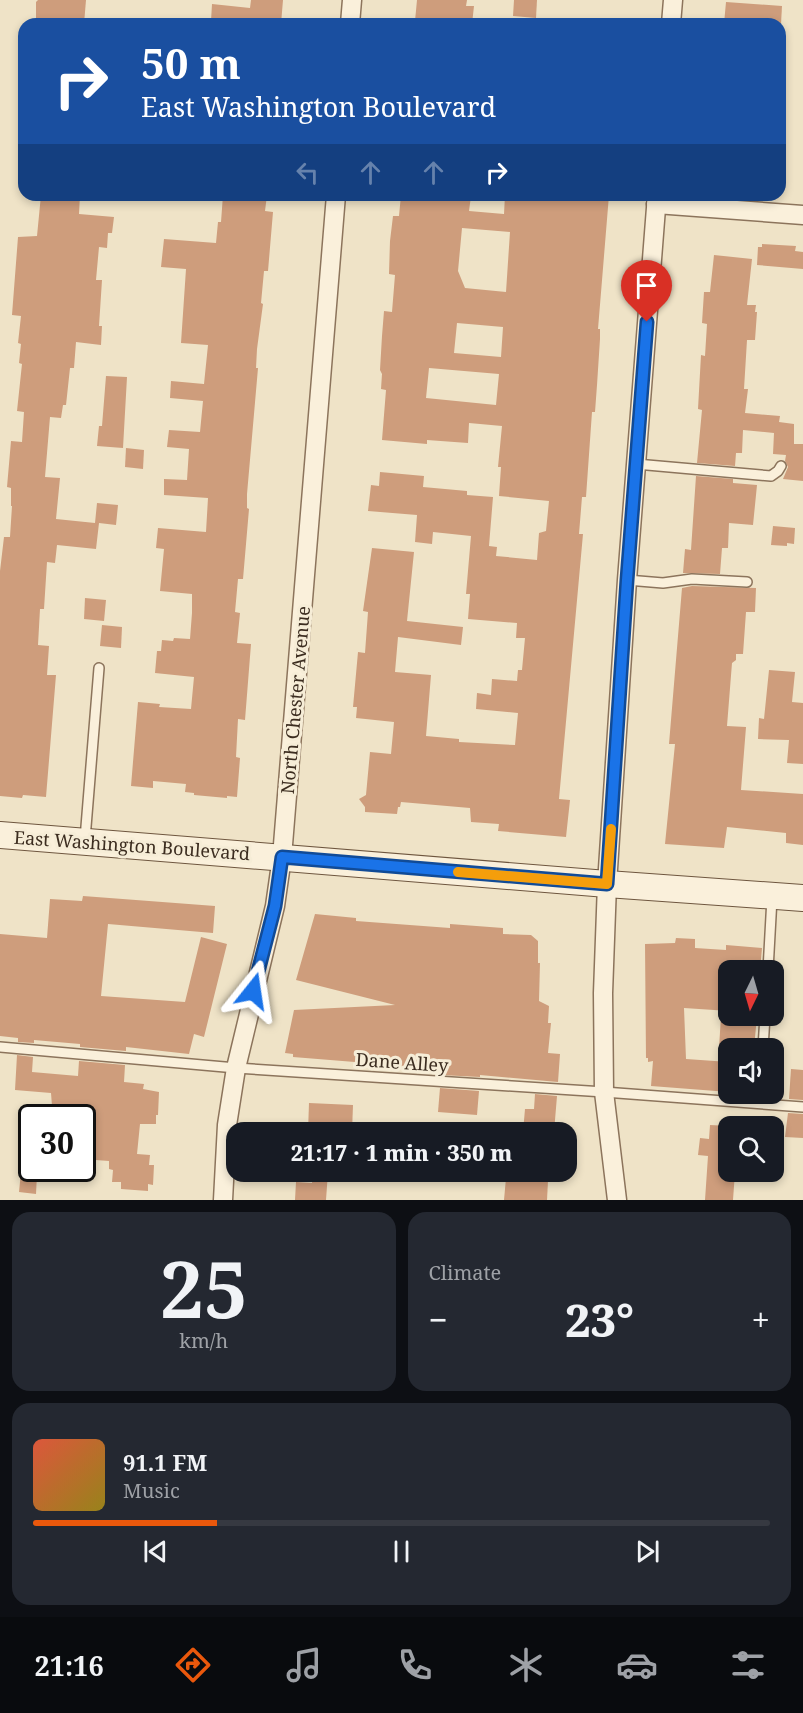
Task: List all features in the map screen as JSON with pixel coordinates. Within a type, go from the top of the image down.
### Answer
[{"type":"main road","name":"East Washington Boulevard","points":[[0,835],[803,898]]},
{"type":"street","points":[[350,18],[352,0]]},
{"type":"street","points":[[672,18],[673,0]]},
{"type":"street","name":"North Chester Avenue","points":[[224,1200],[227,1125],[236,1068],[275,906],[282,857],[336,201]]},
{"type":"street","points":[[617,1200],[604,1092],[603,993],[607,884],[627,580],[657,201]]},
{"type":"street","points":[[675,201],[803,215]]},
{"type":"lane","points":[[636,464],[771,476],[781,466]]},
{"type":"lane","points":[[627,580],[663,583],[692,579],[747,582]]},
{"type":"lane","points":[[85,842],[99,668]]},
{"type":"lane","points":[[769,960],[772,895]]},
{"type":"lane","name":"Dane Alley","points":[[0,1047],[236,1068],[803,1107]]},
{"type":"building","points":[[38,0],[86,0],[84,18],[36,18]]},
{"type":"building","points":[[251,0],[283,0],[282,18],[211,18],[212,4],[250,8]]},
{"type":"building","points":[[417,0],[467,0],[466,6],[474,6],[473,18],[415,18]]},
{"type":"building","points":[[514,0],[537,0],[536,18],[513,16]]},
{"type":"building","points":[[726,2],[782,6],[781,18],[725,18]]},
{"type":"building","points":[[40,201],[80,201],[79,214],[114,217],[112,233],[108,233],[107,248],[99,247],[96,280],[102,280],[99,326],[102,326],[101,345],[76,342],[74,368],[70,368],[66,405],[63,405],[61,418],[50,417],[45,477],[60,478],[56,519],[95,523],[97,503],[118,505],[116,525],[99,523],[96,549],[57,545],[55,563],[47,562],[44,609],[40,609],[38,645],[49,646],[47,675],[56,675],[46,797],[23,795],[22,798],[0,796],[0,571],[4,537],[10,537],[11,488],[7,487],[11,441],[22,442],[24,412],[17,411],[22,364],[19,363],[21,344],[18,343],[21,316],[12,315],[18,237],[37,236]]},
{"type":"building","points":[[223,201],[266,201],[265,211],[273,212],[268,271],[264,271],[261,303],[263,304],[257,349],[256,368],[258,368],[247,494],[247,508],[249,509],[243,579],[238,579],[235,612],[240,613],[237,643],[251,644],[245,720],[238,719],[236,757],[240,758],[237,797],[227,796],[227,798],[185,792],[186,784],[153,781],[153,788],[131,786],[138,702],[160,704],[159,707],[191,709],[194,677],[155,673],[157,651],[161,651],[162,640],[190,639],[192,613],[192,594],[160,591],[164,549],[156,548],[158,528],[206,532],[208,498],[164,495],[164,479],[187,480],[189,449],[167,447],[169,430],[200,432],[203,401],[170,398],[171,381],[204,384],[208,345],[181,343],[186,269],[161,267],[164,239],[216,243],[218,222],[221,222]]},
{"type":"building","points":[[400,201],[470,201],[469,211],[504,214],[505,201],[609,201],[598,329],[600,329],[600,339],[595,412],[592,412],[586,497],[582,497],[579,534],[583,534],[559,799],[570,800],[566,837],[498,831],[499,824],[471,822],[470,808],[401,802],[397,814],[365,812],[365,807],[359,799],[366,795],[370,752],[391,754],[394,722],[356,718],[357,707],[353,707],[358,652],[365,653],[368,612],[363,611],[372,548],[414,552],[407,621],[463,627],[461,645],[398,637],[395,672],[431,675],[426,736],[459,739],[459,742],[515,745],[518,713],[476,709],[477,693],[491,695],[492,679],[517,681],[518,670],[522,670],[525,638],[516,638],[517,623],[468,619],[470,594],[466,594],[471,536],[433,532],[432,544],[415,542],[417,515],[368,511],[371,485],[379,486],[380,472],[424,476],[423,487],[467,491],[467,495],[493,497],[489,546],[497,547],[496,556],[537,560],[539,533],[546,531],[549,501],[499,496],[501,467],[498,467],[502,426],[469,423],[468,443],[427,440],[427,444],[382,440],[386,390],[381,389],[380,370],[384,311],[392,312],[395,275],[389,274],[393,216],[399,216]],"holes":[[[462,228],[510,232],[506,292],[465,288],[458,271]],[[457,323],[503,327],[501,357],[454,353]],[[429,368],[499,374],[496,405],[426,398]]]},
{"type":"building","points":[[762,244],[796,246],[795,251],[803,252],[803,269],[757,265],[758,247],[762,247]]},
{"type":"building","points":[[714,255],[752,259],[747,305],[756,305],[755,312],[757,312],[755,340],[747,340],[744,389],[748,389],[745,413],[780,416],[779,422],[794,424],[794,444],[803,444],[803,481],[783,479],[788,467],[785,461],[786,455],[773,454],[774,433],[743,430],[742,453],[736,453],[735,466],[697,463],[702,410],[698,409],[701,355],[705,356],[707,324],[702,323],[704,292],[710,292]]},
{"type":"building","points":[[106,376],[127,377],[123,448],[97,446],[99,426],[102,426]]},
{"type":"building","points":[[126,448],[144,450],[143,469],[125,467]]},
{"type":"building","points":[[696,476],[733,479],[733,483],[757,485],[753,525],[729,523],[728,548],[722,548],[720,574],[683,573],[685,549],[691,550]]},
{"type":"building","points":[[773,526],[795,528],[794,544],[771,545]]},
{"type":"building","points":[[692,586],[756,588],[755,612],[746,612],[743,654],[736,654],[736,660],[732,663],[727,726],[746,727],[741,790],[803,794],[803,845],[786,843],[786,833],[727,827],[724,848],[665,844],[675,744],[669,744],[682,588]]},
{"type":"building","points":[[85,598],[106,600],[104,621],[84,619]]},
{"type":"building","points":[[102,625],[122,627],[121,648],[100,646]]},
{"type":"building","points":[[769,670],[795,672],[792,702],[803,703],[803,764],[787,763],[789,740],[758,739],[759,718],[764,719]]},
{"type":"building","points":[[83,896],[215,906],[213,933],[108,924],[101,996],[185,1002],[201,937],[227,944],[204,1037],[194,1034],[189,1054],[126,1047],[126,1051],[80,1047],[80,1044],[34,1040],[34,1043],[18,1042],[18,1038],[0,1036],[0,934],[47,938],[50,899],[82,901]]},
{"type":"building","points":[[315,914],[356,918],[356,921],[450,928],[450,924],[503,928],[503,934],[531,935],[538,941],[539,1001],[549,1006],[548,1023],[551,1023],[548,1053],[560,1054],[558,1082],[480,1075],[480,1077],[441,1075],[441,1071],[429,1070],[429,1068],[293,1057],[293,1054],[285,1053],[294,1010],[395,1005],[296,980]]},
{"type":"building","points":[[676,938],[695,939],[695,948],[726,950],[726,945],[762,948],[761,960],[718,960],[718,1010],[684,1008],[686,1059],[718,1061],[718,1091],[651,1086],[653,1061],[648,1062],[646,1058],[645,944],[675,943]]},
{"type":"building","points":[[720,1026],[756,1026],[755,1038],[720,1038]]},
{"type":"building","points":[[17,1055],[33,1057],[32,1072],[78,1076],[79,1061],[125,1065],[124,1082],[144,1084],[143,1089],[159,1092],[156,1124],[140,1124],[137,1154],[150,1155],[149,1165],[154,1165],[153,1185],[148,1184],[148,1191],[121,1189],[121,1182],[112,1182],[113,1170],[109,1169],[109,1161],[96,1160],[96,1104],[52,1104],[51,1093],[15,1090]]},
{"type":"building","points":[[791,1069],[803,1070],[803,1100],[789,1099]]},
{"type":"building","points":[[440,1088],[479,1091],[477,1115],[438,1112]]},
{"type":"building","points":[[535,1094],[557,1096],[555,1122],[524,1122],[525,1109],[534,1109]]},
{"type":"building","points":[[309,1103],[353,1105],[352,1122],[308,1122]]},
{"type":"building","points":[[788,1113],[803,1114],[803,1138],[785,1137]]},
{"type":"building","points":[[710,1125],[718,1125],[718,1182],[734,1182],[733,1200],[705,1200],[708,1156],[698,1155],[700,1138],[709,1139]]},
{"type":"building","points":[[20,1182],[37,1182],[36,1194],[19,1192]]},
{"type":"building","points":[[296,1182],[327,1182],[326,1200],[295,1200]]},
{"type":"building","points":[[506,1182],[548,1182],[547,1200],[504,1200]]},
{"type":"slow traffic","points":[[458,872],[607,884],[611,829]]},
{"type":"route","points":[[253,991],[275,906],[282,857],[607,884],[647,322]]}]
